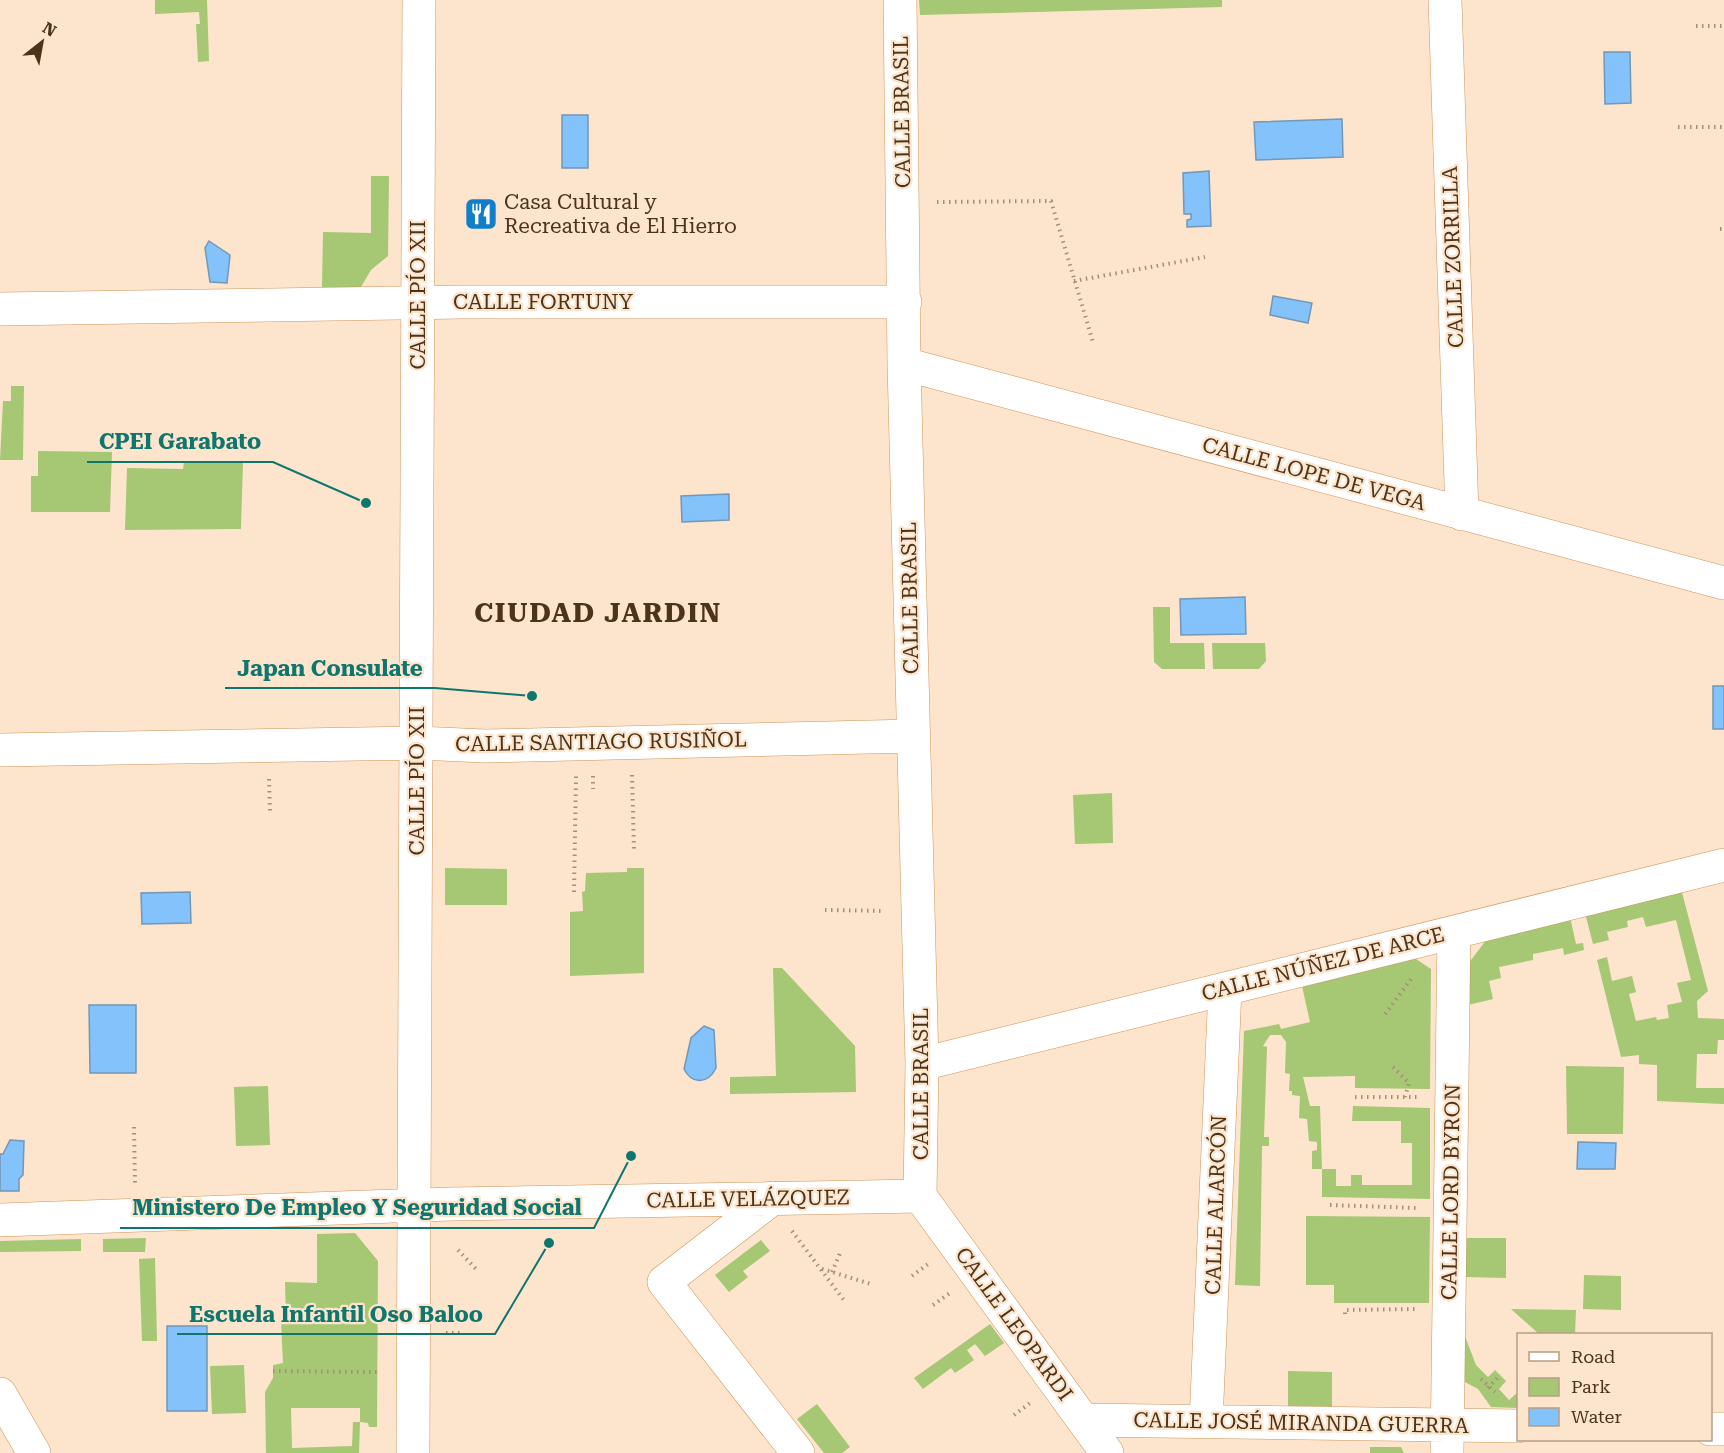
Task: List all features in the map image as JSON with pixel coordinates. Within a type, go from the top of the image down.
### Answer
[{"type":"street","points":[[408,0],[412,303]]},
{"type":"street","name":"CALLE PÍO XII","points":[[413,1453],[418,743],[412,303],[419,0]]},
{"type":"street","name":"CALLE BRASIL","points":[[900,0],[904,364],[922,1064],[920,1196]]},
{"type":"street","name":"CALLE ZORRILLA","points":[[1445,0],[1462,514]]},
{"type":"street","name":"CALLE FORTUNY","points":[[0,309],[412,303],[905,302]]},
{"type":"street","name":"CALLE LOPE DE VEGA","points":[[904,364],[1724,584]]},
{"type":"street","name":"CALLE SANTIAGO RUSIÑOL","points":[[0,750],[418,743],[485,746],[913,736]]},
{"type":"street","name":"CALLE NÚÑEZ DE ARCE","points":[[922,1064],[1724,865]]},
{"type":"street","name":"CALLE LORD BYRON","points":[[1448,1439],[1454,932]]},
{"type":"street","name":"CALLE ALARCÓN","points":[[1206,1422],[1225,989]]},
{"type":"street","name":"CALLE VELÁZQUEZ","points":[[0,1220],[414,1206],[920,1196]]},
{"type":"street","name":"CALLE LEOPARDI","points":[[920,1196],[1107,1453]]},
{"type":"street","points":[[773,1198],[664,1282],[798,1453]]},
{"type":"street","points":[[0,1394],[34,1453]]},
{"type":"street","name":"CALLE JOSÉ MIRANDA GUERRA","points":[[1083,1420],[1206,1422],[1448,1439],[1517,1426]]},
{"type":"path","points":[[1696,27],[1724,26]]},
{"type":"path","points":[[1678,127],[1724,127]]},
{"type":"path","points":[[935,202],[1050,201],[1093,342]]},
{"type":"path","points":[[1074,281],[1205,257]]},
{"type":"path","points":[[269,769],[270,811]]},
{"type":"path","points":[[574,892],[577,769]]},
{"type":"path","points":[[632,769],[634,850]]},
{"type":"path","points":[[825,910],[896,911]]},
{"type":"path","points":[[1385,1014],[1417,972]]},
{"type":"path","points":[[1393,1067],[1409,1083],[1405,1097]]},
{"type":"path","points":[[1355,1097],[1422,1097]]},
{"type":"path","points":[[134,1127],[135,1194]]},
{"type":"path","points":[[1330,1205],[1419,1208]]},
{"type":"path","points":[[790,1228],[846,1303]]},
{"type":"path","points":[[458,1250],[476,1269]]},
{"type":"path","points":[[832,1272],[841,1251]]},
{"type":"path","points":[[821,1269],[871,1284]]},
{"type":"path","points":[[1345,1314],[1345,1310],[1417,1309]]},
{"type":"path","points":[[446,1333],[464,1333]]},
{"type":"path","points":[[273,1371],[377,1371]]},
{"type":"path","points":[[1474,1372],[1497,1394]]},
{"type":"path","points":[[1482,1394],[1500,1376]]},
{"type":"path","points":[[1014,1415],[1031,1402]]},
{"type":"green space","points":[[155,0],[207,0],[209,61],[198,62],[196,24],[200,24],[199,12],[155,14]]},
{"type":"green space","points":[[919,0],[1222,0],[1222,7],[920,15]]},
{"type":"green space","points":[[371,176],[389,176],[388,256],[371,270],[361,287],[322,287],[323,232],[371,233]]},
{"type":"green space","points":[[11,386],[24,386],[23,460],[0,460],[3,401],[11,401]]},
{"type":"green space","points":[[38,451],[112,452],[110,512],[31,512],[31,476],[38,476]]},
{"type":"green space","points":[[184,461],[243,462],[241,529],[125,530],[127,468],[183,469]]},
{"type":"green space","points":[[1153,607],[1170,607],[1170,643],[1204,643],[1205,669],[1162,669],[1154,662]]},
{"type":"green space","points":[[1212,643],[1265,643],[1266,661],[1259,669],[1213,669]]},
{"type":"green space","points":[[1112,793],[1113,843],[1075,844],[1073,795]]},
{"type":"green space","points":[[445,868],[507,869],[507,905],[445,905]]},
{"type":"green space","points":[[627,868],[644,868],[644,973],[570,976],[570,912],[583,911],[582,892],[585,891],[586,873],[627,872]]},
{"type":"green space","points":[[1681,889],[1708,991],[1697,1001],[1698,1018],[1724,1019],[1724,1040],[1718,1040],[1717,1054],[1697,1054],[1696,1088],[1724,1088],[1724,1104],[1657,1101],[1657,1065],[1639,1064],[1639,1055],[1621,1057],[1597,960],[1607,957],[1612,981],[1632,976],[1636,992],[1629,994],[1636,1021],[1656,1017],[1657,1020],[1669,1018],[1667,1005],[1682,1002],[1677,983],[1691,980],[1676,920],[1646,927],[1643,917],[1627,921],[1628,927],[1607,932],[1609,940],[1593,944],[1585,913]]},
{"type":"green space","points":[[1570,917],[1576,944],[1583,943],[1584,950],[1564,955],[1563,948],[1533,954],[1533,960],[1499,967],[1501,978],[1489,981],[1493,999],[1468,1005],[1468,964],[1487,939]]},
{"type":"green space","points":[[1413,957],[1431,969],[1430,1089],[1355,1088],[1355,1076],[1303,1077],[1310,1106],[1320,1106],[1322,1169],[1312,1169],[1312,1151],[1317,1150],[1317,1142],[1309,1141],[1307,1119],[1299,1118],[1300,1096],[1292,1095],[1292,1091],[1289,1091],[1290,1074],[1285,1073],[1286,1042],[1281,1035],[1270,1035],[1263,1046],[1267,1047],[1264,1137],[1269,1137],[1269,1146],[1262,1146],[1260,1286],[1235,1285],[1244,1031],[1279,1024],[1281,1029],[1310,1022],[1302,986]]},
{"type":"green space","points":[[773,968],[782,968],[855,1046],[856,1092],[730,1094],[730,1077],[776,1076]]},
{"type":"green space","points":[[1566,1066],[1624,1067],[1623,1134],[1567,1134]]},
{"type":"green space","points":[[268,1086],[270,1145],[236,1146],[234,1087]]},
{"type":"green space","points":[[1353,1106],[1430,1108],[1430,1199],[1322,1197],[1322,1169],[1336,1169],[1336,1186],[1351,1186],[1351,1175],[1362,1175],[1362,1185],[1412,1185],[1412,1143],[1401,1143],[1401,1121],[1352,1121]]},
{"type":"green space","points":[[1306,1216],[1430,1217],[1429,1303],[1334,1303],[1334,1285],[1306,1285]]},
{"type":"green space","points":[[355,1233],[378,1261],[377,1427],[369,1427],[368,1423],[360,1422],[359,1453],[266,1453],[265,1392],[273,1378],[273,1365],[283,1363],[281,1322],[286,1321],[285,1282],[317,1283],[317,1234]],"holes":[[[291,1408],[360,1408],[360,1422],[353,1422],[352,1446],[292,1448]]]},
{"type":"green space","points":[[146,1238],[145,1252],[103,1252],[103,1239]]},
{"type":"green space","points":[[1464,1238],[1506,1238],[1506,1278],[1465,1277]]},
{"type":"green space","points":[[81,1239],[81,1251],[0,1252],[0,1241]]},
{"type":"green space","points":[[761,1240],[770,1251],[743,1271],[748,1277],[729,1292],[715,1275]]},
{"type":"green space","points":[[155,1258],[157,1341],[142,1341],[139,1259]]},
{"type":"green space","points":[[1584,1275],[1621,1276],[1621,1310],[1583,1309]]},
{"type":"green space","points":[[1511,1309],[1576,1310],[1575,1333],[1538,1333]]},
{"type":"green space","points":[[990,1324],[1004,1343],[985,1356],[975,1344],[967,1350],[974,1360],[955,1373],[951,1368],[923,1389],[914,1378]]},
{"type":"green space","points":[[1463,1331],[1476,1365],[1488,1377],[1495,1370],[1506,1381],[1499,1389],[1509,1400],[1517,1393],[1517,1408],[1491,1407],[1478,1389],[1463,1381]]},
{"type":"green space","points":[[244,1365],[246,1413],[212,1414],[210,1366]]},
{"type":"green space","points":[[1288,1371],[1332,1372],[1332,1407],[1288,1406]]},
{"type":"green space","points":[[817,1404],[850,1447],[842,1453],[824,1453],[797,1419]]},
{"type":"green space","points":[[1370,1447],[1401,1447],[1404,1453],[1370,1453]]},
{"type":"water","points":[[1604,52],[1630,52],[1631,103],[1605,104]]},
{"type":"water","points":[[562,115],[588,115],[588,168],[562,168]]},
{"type":"water","points":[[1342,119],[1343,157],[1256,160],[1254,122]]},
{"type":"water","points":[[1209,171],[1211,226],[1187,227],[1187,220],[1191,219],[1191,214],[1184,214],[1183,173]]},
{"type":"water","points":[[209,241],[230,255],[227,283],[210,282],[205,248]]},
{"type":"water","points":[[1273,296],[1312,303],[1308,323],[1270,315]]},
{"type":"water","points":[[729,494],[729,520],[682,522],[681,496]]},
{"type":"water","points":[[1245,597],[1246,634],[1181,635],[1180,599]]},
{"type":"water","points":[[1713,686],[1724,686],[1724,729],[1713,729]]},
{"type":"water","points":[[190,892],[191,923],[142,924],[141,893]]},
{"type":"water","points":[[89,1005],[136,1005],[136,1073],[90,1073]]},
{"type":"water","points":[[704,1026],[714,1030],[716,1068],[704,1080],[696,1080],[691,1078],[684,1069],[691,1038]]},
{"type":"water","points":[[10,1140],[24,1141],[23,1175],[19,1179],[19,1191],[0,1191],[0,1154],[3,1154]]},
{"type":"water","points":[[1578,1142],[1616,1143],[1615,1169],[1577,1169]]},
{"type":"water","points":[[167,1326],[207,1326],[207,1411],[167,1411]]},
{"type":"place","name":"Casa Cultural y Recreativa de El Hierro","points":[[481,214]]},
{"type":"place","name":"CPEI Garabato","points":[[366,503]]},
{"type":"place","name":"Japan Consulate","points":[[532,696]]},
{"type":"place","name":"Ministero De Empleo Y Seguridad Social","points":[[631,1156]]},
{"type":"place","name":"Escuela Infantil Oso Baloo","points":[[549,1243]]},
{"type":"district","name":"CIUDAD JARDIN","points":[[598,613]]}]
